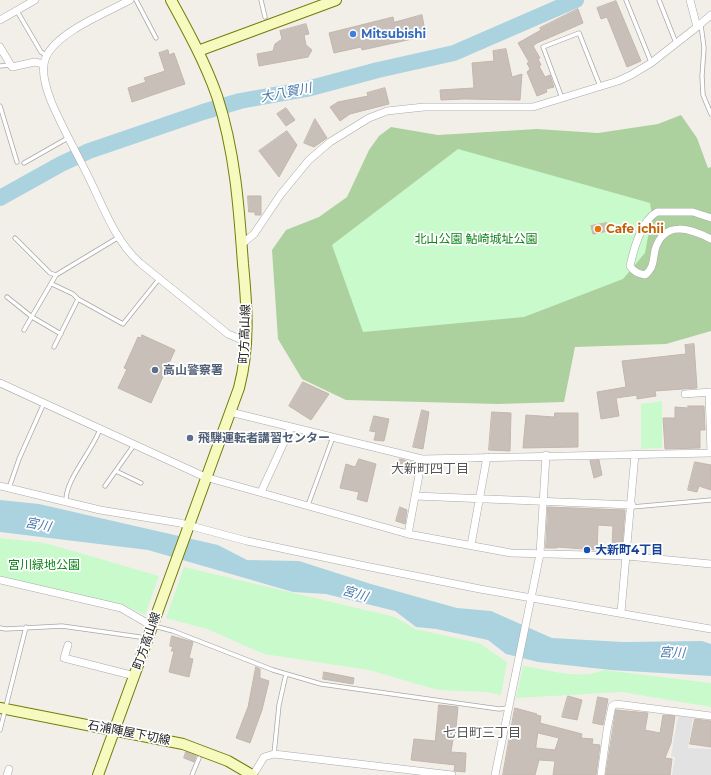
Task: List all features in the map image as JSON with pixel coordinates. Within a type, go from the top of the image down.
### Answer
[{"type":"main road","name":"町方高山線","points":[[98,775],[230,412],[243,372],[247,342],[247,315],[238,191],[227,132],[212,85],[198,51],[171,0]]},
{"type":"main road","points":[[198,51],[336,0]]},
{"type":"main road","name":"石浦陣屋下切線","points":[[3,709],[183,744],[228,761],[252,775]]},
{"type":"street","points":[[0,20],[35,0]]},
{"type":"street","points":[[130,0],[63,36],[46,56],[43,64],[44,78],[50,100],[119,238],[133,257],[228,334],[247,342]]},
{"type":"street","points":[[690,0],[699,26]]},
{"type":"street","points":[[242,244],[254,234],[281,194],[309,160],[330,142],[369,118],[401,108],[424,106],[533,107],[618,81],[651,63],[711,15]]},
{"type":"street","points":[[0,47],[12,67],[35,62],[43,64]]},
{"type":"street","points":[[711,218],[693,212],[657,212],[652,215],[640,233],[630,266],[634,271],[645,275],[650,271],[656,249],[662,237],[677,229],[688,229],[711,239]]},
{"type":"street","points":[[0,383],[100,430],[206,477],[408,534],[511,552],[627,556],[711,564]]},
{"type":"street","points":[[230,412],[422,459],[546,455],[711,453],[710,392],[685,394]]},
{"type":"street","points":[[261,492],[291,428]]},
{"type":"street","points":[[621,612],[632,506],[635,454]]},
{"type":"street","points":[[495,775],[532,601],[540,554],[546,455]]},
{"type":"street","points":[[471,545],[487,457]]},
{"type":"street","points":[[408,534],[422,459]]},
{"type":"street","points":[[0,486],[100,510],[188,527],[292,551],[532,601],[541,598],[711,629]]},
{"type":"street","points":[[415,496],[632,506]]},
{"type":"street","points":[[0,580],[121,608],[153,622]]},
{"type":"street","points":[[68,645],[64,658],[135,676]]},
{"type":"street","points":[[601,775],[612,706],[616,704],[711,716]]},
{"type":"street","points":[[252,775],[264,757],[274,754],[452,775]]},
{"type":"lane","points":[[136,0],[156,38]]},
{"type":"lane","points":[[261,0],[265,17]]},
{"type":"lane","points":[[626,0],[651,63]]},
{"type":"lane","points":[[658,0],[676,43]]},
{"type":"lane","points":[[17,11],[41,52],[46,56]]},
{"type":"lane","points":[[699,26],[704,48],[702,76],[704,96],[711,114]]},
{"type":"lane","points":[[562,98],[543,47],[579,33],[600,86]]},
{"type":"lane","points":[[0,66],[10,65]]},
{"type":"lane","points":[[0,106],[17,162]]},
{"type":"lane","points":[[24,163],[70,140]]},
{"type":"lane","points":[[15,238],[50,273],[56,275]]},
{"type":"lane","points":[[24,330],[56,275],[119,238]]},
{"type":"lane","points":[[52,284],[73,294],[78,299],[123,324],[159,279]]},
{"type":"lane","points":[[7,297],[32,317],[61,334]]},
{"type":"lane","points":[[54,347],[78,299]]},
{"type":"lane","points":[[9,488],[22,451],[44,403]]},
{"type":"lane","points":[[66,501],[65,495],[100,430]]},
{"type":"lane","points":[[307,506],[333,437]]},
{"type":"lane","points":[[105,486],[134,445]]},
{"type":"lane","points":[[116,471],[141,483]]},
{"type":"lane","points":[[632,506],[711,500]]},
{"type":"lane","points":[[153,622],[286,674],[321,684],[346,689],[499,709],[510,704]]},
{"type":"lane","points":[[0,628],[62,626],[140,637]]},
{"type":"lane","points":[[0,730],[3,709],[26,627]]},
{"type":"lane","points":[[274,754],[279,705],[286,674]]},
{"type":"lane","points":[[192,775],[199,758]]},
{"type":"green space","points":[[681,115],[697,138],[708,168],[711,167],[711,331],[666,344],[575,347],[564,402],[498,404],[346,400],[302,379],[278,339],[272,250],[286,230],[319,217],[347,197],[369,150],[379,136],[391,127],[438,135],[537,129],[598,133],[658,124]]},
{"type":"green space","name":"北山公園 鮎崎城址公園","points":[[458,149],[650,203],[652,215],[645,253],[623,279],[524,317],[363,332],[332,245]]},
{"type":"green space","points":[[662,401],[662,448],[641,449],[641,404]]},
{"type":"green space","name":"宮川緑地公園","points":[[0,538],[45,543],[159,576],[145,615],[126,606],[0,578]]},
{"type":"green space","points":[[184,567],[395,617],[415,629],[479,643],[507,662],[501,695],[486,692],[438,690],[369,670],[264,654],[207,629],[166,618]]},
{"type":"green space","points":[[523,666],[575,674],[594,673],[603,670],[711,683],[711,707],[622,692],[516,698]]},
{"type":"shaded area","points":[[678,716],[693,718],[688,748],[711,749],[711,775],[672,775],[675,757],[671,756]]},
{"type":"water","name":"宮川","points":[[0,500],[39,504],[218,545],[247,560],[299,561],[371,584],[457,608],[491,611],[552,638],[623,642],[702,641],[711,644],[711,676],[611,670],[538,662],[506,654],[488,640],[436,629],[416,627],[395,611],[326,594],[293,592],[148,550],[0,532]]},
{"type":"building","points":[[616,1],[641,61],[627,67],[607,17],[601,19],[597,8]]},
{"type":"building","points":[[578,9],[583,23],[533,46],[540,58],[538,59],[541,65],[539,66],[545,77],[550,75],[554,87],[546,89],[547,92],[537,96],[527,72],[530,69],[527,63],[529,62],[518,43],[541,30],[540,28]]},
{"type":"building","points":[[422,15],[426,36],[362,50],[361,47],[334,53],[329,33],[393,17],[394,22]]},
{"type":"building","points":[[306,24],[309,34],[304,35],[306,45],[312,50],[308,57],[259,66],[257,54],[273,51],[275,44],[282,39],[280,31]]},
{"type":"building","points":[[506,49],[512,77],[522,74],[520,100],[441,100],[440,90],[474,88],[472,63],[494,61],[493,51]]},
{"type":"building","points":[[168,50],[169,55],[174,53],[185,84],[132,102],[128,88],[146,82],[144,78],[165,71],[159,53]]},
{"type":"building","points":[[385,88],[389,104],[350,114],[340,121],[330,107],[338,102],[368,96],[367,93]]},
{"type":"building","points":[[286,108],[295,120],[286,126],[277,114]]},
{"type":"building","points":[[315,119],[327,138],[314,147],[304,143]]},
{"type":"building","points":[[287,131],[297,145],[279,177],[259,151]]},
{"type":"building","points":[[248,196],[261,196],[261,215],[255,215],[255,212],[249,212]]},
{"type":"building","points":[[607,223],[608,231],[593,234],[591,226]]},
{"type":"building","points":[[142,335],[175,350],[151,403],[118,388],[127,369],[124,368],[138,337],[141,338]]},
{"type":"building","points":[[694,344],[697,388],[655,391],[656,396],[637,399],[637,395],[616,398],[619,416],[601,419],[597,392],[626,387],[622,361],[686,354],[685,345]]},
{"type":"building","points":[[303,382],[329,394],[311,420],[289,406]]},
{"type":"building","points":[[688,406],[704,406],[705,430],[700,430],[700,448],[665,449],[663,418],[675,418],[675,407],[688,408]]},
{"type":"building","points":[[422,410],[429,412],[423,449],[413,447]]},
{"type":"building","points":[[492,412],[511,413],[510,451],[489,450]]},
{"type":"building","points":[[555,413],[578,413],[578,447],[523,448],[526,415],[554,417]]},
{"type":"building","points":[[374,416],[389,419],[384,441],[374,440],[376,432],[370,431]]},
{"type":"building","points":[[359,459],[376,464],[367,502],[357,499],[359,492],[340,488],[346,464],[355,467]]},
{"type":"building","points":[[400,459],[416,463],[415,472],[398,469]]},
{"type":"building","points":[[599,460],[602,475],[594,478],[590,461]]},
{"type":"building","points":[[695,462],[711,465],[711,490],[699,486],[697,492],[688,490]]},
{"type":"building","points":[[400,507],[407,510],[405,524],[396,521]]},
{"type":"building","points":[[548,507],[625,510],[622,549],[612,548],[613,526],[598,525],[597,550],[557,547],[546,548]]},
{"type":"building","points":[[172,636],[193,642],[189,658],[193,659],[189,677],[169,672],[174,651],[171,651],[173,647],[170,646]]},
{"type":"building","points":[[256,667],[260,669],[260,678],[269,681],[262,710],[250,743],[236,738],[248,707]]},
{"type":"building","points":[[324,672],[354,678],[353,684],[323,679]]},
{"type":"building","points":[[568,696],[582,700],[577,720],[562,717]]},
{"type":"building","points":[[598,697],[608,699],[603,725],[593,723]]},
{"type":"building","points":[[439,705],[458,707],[455,739],[453,739],[451,752],[466,753],[465,772],[454,771],[455,765],[411,760],[414,739],[435,741]]},
{"type":"building","points":[[515,708],[541,716],[540,723],[582,734],[581,738],[593,739],[592,744],[600,745],[596,775],[553,775],[555,761],[539,760],[535,775],[503,775]],"holes":[[[538,733],[559,738],[555,750],[536,748]]]},
{"type":"building","points":[[616,710],[648,713],[645,730],[660,733],[663,715],[675,716],[671,743],[665,758],[672,759],[670,775],[606,775]]},
{"type":"building","points":[[695,719],[711,721],[711,747],[690,744]]},
{"type":"building","points":[[186,752],[196,756],[194,762],[184,758]]},
{"type":"waterway","name":"大八賀川","points":[[0,198],[61,164],[89,151],[240,101],[307,89],[378,70],[454,53],[576,0]]},
{"type":"place","name":"Mitsubishi","points":[[353,34]]},
{"type":"place","name":"Cafe ichii","points":[[598,229]]},
{"type":"place","name":"高山警察署","points":[[155,370]]},
{"type":"place","name":"飛騨運転者講習センター","points":[[190,438]]},
{"type":"place","name":"大新町4丁目","points":[[587,550]]},
{"type":"district","name":"大新町四丁目","points":[[430,469]]},
{"type":"district","name":"七日町三丁目","points":[[482,733]]}]
